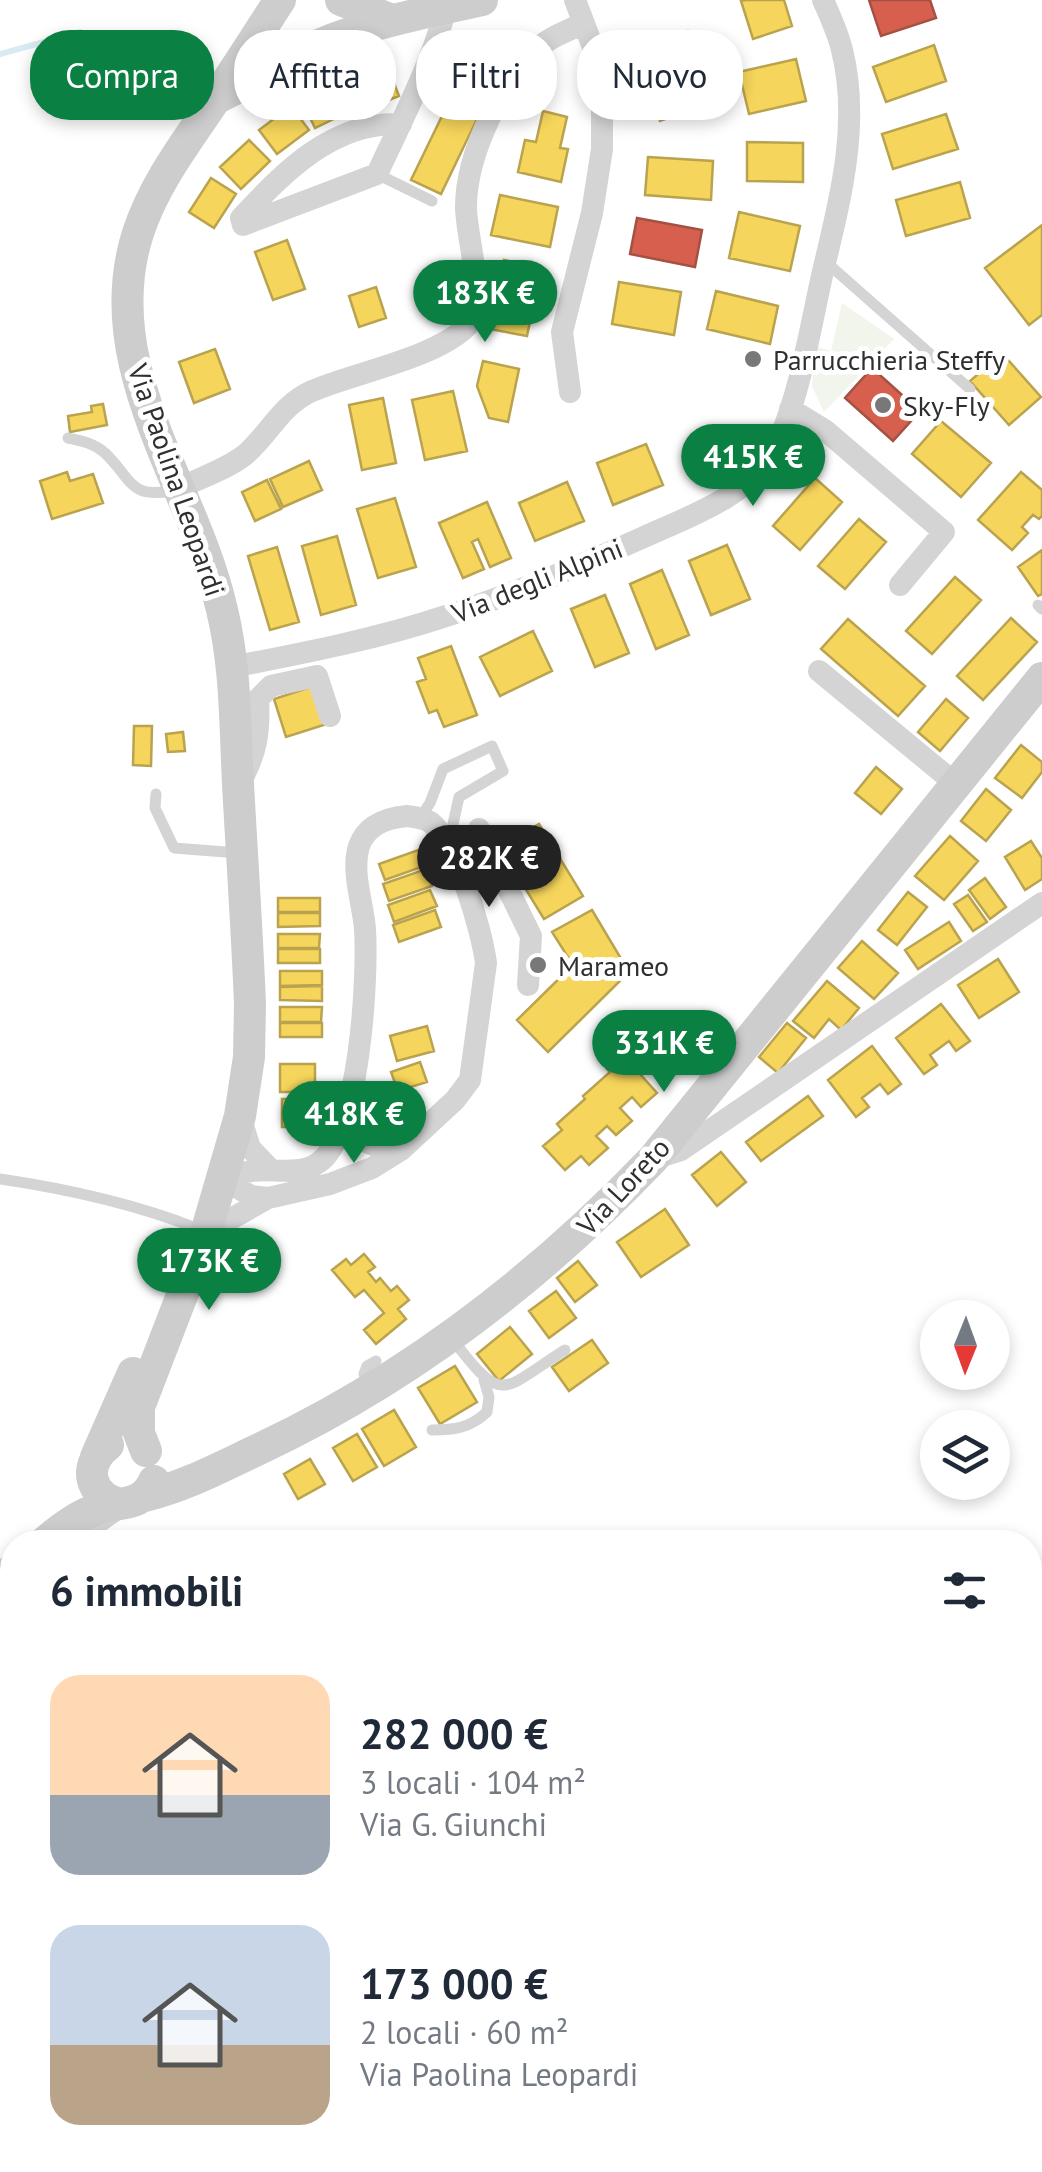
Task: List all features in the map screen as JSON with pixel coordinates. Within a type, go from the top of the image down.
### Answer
[{"type":"main road","points":[[282,0],[289,18],[302,30]]},
{"type":"main road","name":"Via Paolina Leopardi","points":[[62,1530],[63,1513],[94,1463],[201,1230],[222,1178],[240,1116],[250,1039],[232,667],[213,577],[137,381],[128,291],[138,233],[164,176],[282,0]]},
{"type":"main road","points":[[341,0],[392,20]]},
{"type":"main road","points":[[360,30],[482,0]]},
{"type":"main road","points":[[216,100],[234,90]]},
{"type":"main road","name":"Via Loreto","points":[[73,1530],[98,1508],[130,1502],[208,1476],[308,1427],[374,1375],[450,1336],[592,1223],[653,1159],[1042,678]]},
{"type":"main road","name":"Via Paolina Leopardi","points":[[149,1455],[137,1422],[139,1407],[201,1230]]},
{"type":"main road","points":[[134,1443],[149,1455],[154,1479],[130,1502],[98,1493],[92,1482],[94,1463],[106,1446],[134,1443]]},
{"type":"main road","name":"Via Loreto","points":[[149,1455],[171,1466],[234,1461]]},
{"type":"street","points":[[575,0],[587,30]]},
{"type":"street","name":"Via degli Alpini","points":[[232,667],[322,649],[443,617],[550,579],[698,512],[744,484],[773,452],[790,410],[842,195],[849,94],[842,49],[823,0]]},
{"type":"street","points":[[400,124],[366,126],[302,158],[242,218],[243,225],[377,174],[400,124],[438,36],[446,8]]},
{"type":"street","points":[[178,489],[245,455],[286,407],[311,391],[392,365],[450,338],[470,324],[477,298],[466,208],[469,172],[479,143],[511,82],[544,44],[584,23]]},
{"type":"street","points":[[570,392],[562,332],[592,213],[602,120]]},
{"type":"street","points":[[790,410],[826,431],[944,532],[900,585]]},
{"type":"street","points":[[819,671],[956,784]]},
{"type":"street","points":[[238,786],[255,756],[260,732],[258,700],[271,686],[317,676],[330,716]]},
{"type":"street","points":[[201,1230],[268,1198],[330,1184],[372,1168],[401,1150],[455,1100],[470,1080],[486,963],[484,946],[476,915],[448,847],[434,825],[420,818],[387,818],[370,828],[360,846],[356,869],[367,977],[346,1120],[335,1144],[320,1162],[299,1171],[271,1170],[222,1178]]},
{"type":"street","points":[[479,828],[531,936],[528,985]]},
{"type":"street","points":[[653,1159],[680,1150],[1042,903]]},
{"type":"street","points":[[708,1088],[750,1103]]},
{"type":"street","points":[[240,1116],[250,1148],[271,1170]]},
{"type":"street","points":[[346,1120],[357,1138],[372,1146],[401,1150]]},
{"type":"street","points":[[222,1178],[250,1196],[268,1198]]},
{"type":"lane","points":[[377,174],[432,201]]},
{"type":"lane","points":[[826,262],[970,389]]},
{"type":"lane","points":[[68,438],[90,443],[104,452],[141,493],[153,495],[178,489]]},
{"type":"lane","points":[[420,818],[430,804],[443,769],[492,746],[502,770],[459,797],[448,847]]},
{"type":"lane","points":[[156,794],[155,808],[174,848],[242,853]]},
{"type":"lane","points":[[0,1179],[68,1189],[131,1205],[201,1230]]},
{"type":"lane","points":[[432,1430],[454,1430],[477,1422],[487,1412],[489,1397],[484,1380],[450,1336]]},
{"type":"lane","points":[[484,1380],[494,1386],[510,1385],[565,1350]]},
{"type":"shaded area","points":[[842,303],[894,339],[824,412],[812,386],[815,346],[831,351]]},
{"type":"building: Abitazioni","points":[[784,0],[792,26],[753,39],[741,1]]},
{"type":"building: Abitazioni","points":[[934,45],[946,81],[886,102],[873,67]]},
{"type":"building: Abitazioni","points":[[796,59],[806,101],[749,114],[743,71]]},
{"type":"building: Abitazioni","points":[[557,114],[567,117],[560,148],[568,149],[561,182],[518,172],[525,140],[536,142],[541,120],[557,120]]},
{"type":"building: Abitazioni","points":[[946,114],[958,149],[893,169],[882,134]]},
{"type":"building: Abitazioni","points":[[272,120],[302,120],[309,130],[277,154],[259,130]]},
{"type":"building: Abitazioni","points":[[311,120],[331,120],[315,128]]},
{"type":"building: Abitazioni","points":[[311,120],[331,120],[315,128]]},
{"type":"building: Abitazioni","points":[[440,120],[477,120],[441,194],[411,180]]},
{"type":"building: Abitazioni","points":[[249,140],[270,161],[241,189],[220,167]]},
{"type":"building: Abitazioni","points":[[747,142],[803,143],[803,182],[747,181]]},
{"type":"building: Abitazioni","points":[[648,157],[713,161],[711,200],[645,195]]},
{"type":"building: Abitazioni","points":[[211,178],[236,194],[214,228],[189,212]]},
{"type":"building: Abitazioni","points":[[960,182],[970,218],[906,236],[896,200]]},
{"type":"building: Abitazioni","points":[[500,195],[558,207],[550,247],[491,235]]},
{"type":"building: Abitazioni","points":[[739,212],[800,226],[790,271],[729,258]]},
{"type":"building: Abitazioni","points":[[1042,225],[1042,315],[1029,325],[985,268]]},
{"type":"building: Abitazioni","points":[[287,240],[305,289],[273,300],[255,252]]},
{"type":"building: Abitazioni","points":[[504,260],[541,268],[527,336],[490,329]]},
{"type":"building: Abitazioni","points":[[619,282],[681,292],[674,335],[612,324]]},
{"type":"building: Abitazioni","points":[[376,287],[386,318],[359,327],[349,296]]},
{"type":"building: Abitazioni","points":[[716,291],[778,306],[770,344],[707,329]]},
{"type":"building: Abitazioni","points":[[215,349],[230,389],[194,403],[179,362]]},
{"type":"building: Abitazioni","points":[[1002,353],[1041,397],[1009,425],[970,381]]},
{"type":"building: Abitazioni","points":[[483,361],[519,369],[508,422],[489,418],[477,386]]},
{"type":"building: Abitazioni","points":[[453,391],[467,451],[425,460],[412,400]]},
{"type":"building: Abitazioni","points":[[383,398],[396,463],[362,470],[349,405]]},
{"type":"building: Abitazioni","points":[[103,404],[107,425],[70,432],[68,416],[92,412],[91,406]]},
{"type":"building: Abitazioni","points":[[941,421],[991,463],[961,497],[912,454]]},
{"type":"building: Abitazioni","points":[[646,444],[663,485],[613,505],[597,463]]},
{"type":"building: Abitazioni","points":[[309,461],[322,490],[283,507],[270,479]]},
{"type":"building: Abitazioni","points":[[67,472],[70,481],[93,474],[103,503],[52,519],[40,481]]},
{"type":"building: Abitazioni","points":[[1021,472],[1042,490],[1042,516],[1039,519],[1033,515],[1022,527],[1028,533],[1012,550],[978,520]]},
{"type":"building: Abitazioni","points":[[815,478],[842,502],[800,550],[773,526]]},
{"type":"building: Abitazioni","points":[[267,480],[281,509],[255,521],[242,492]]},
{"type":"building: Abitazioni","points":[[567,482],[584,521],[535,541],[519,503]]},
{"type":"building: Abitazioni","points":[[395,498],[416,567],[378,578],[357,509]]},
{"type":"building: Abitazioni","points":[[487,502],[511,558],[490,567],[478,539],[472,542],[484,569],[463,578],[439,523]]},
{"type":"building: Abitazioni","points":[[859,519],[886,542],[845,589],[818,566]]},
{"type":"building: Abitazioni","points":[[337,536],[356,605],[321,615],[302,546]]},
{"type":"building: Abitazioni","points":[[727,545],[750,599],[711,615],[689,561]]},
{"type":"building: Abitazioni","points":[[277,547],[299,622],[270,630],[248,556]]},
{"type":"building: Abitazioni","points":[[1042,550],[1042,594],[1038,596],[1018,567]]},
{"type":"building: Abitazioni","points":[[662,570],[689,635],[656,649],[630,584]]},
{"type":"building: Abitazioni","points":[[955,577],[981,600],[932,654],[906,631]]},
{"type":"building: Abitazioni","points":[[605,595],[629,653],[595,667],[571,609]]},
{"type":"building: Abitazioni","points":[[1011,618],[1037,642],[983,700],[957,676]]},
{"type":"building: Abitazioni","points":[[848,619],[925,686],[898,716],[821,649]]},
{"type":"building: Abitazioni","points":[[533,631],[552,671],[500,696],[480,657]]},
{"type":"building: Abitazioni","points":[[451,646],[477,715],[444,727],[437,710],[429,713],[417,682],[426,679],[418,658]]},
{"type":"building: Abitazioni","points":[[314,686],[327,724],[286,737],[274,699]]},
{"type":"building: Abitazioni","points":[[946,699],[968,718],[940,751],[918,732]]},
{"type":"building: Abitazioni","points":[[134,726],[152,726],[151,766],[133,765]]},
{"type":"building: Abitazioni","points":[[183,732],[185,751],[168,752],[166,734]]},
{"type":"building: Abitazioni","points":[[1021,745],[1042,762],[1042,772],[1022,798],[995,778]]},
{"type":"building: Abitazioni","points":[[876,767],[902,789],[881,814],[855,793]]},
{"type":"building: Abitazioni","points":[[986,789],[1011,810],[986,841],[961,821]]},
{"type":"building: Abitazioni","points":[[539,824],[583,896],[544,919],[500,847]]},
{"type":"building: Abitazioni","points":[[950,836],[978,861],[944,900],[915,876]]},
{"type":"building: Abitazioni","points":[[1031,841],[1042,858],[1042,879],[1025,890],[1005,857]]},
{"type":"building: Abitazioni","points":[[421,849],[427,865],[385,880],[379,864]]},
{"type":"building: Abitazioni","points":[[426,869],[432,886],[389,901],[383,884]]},
{"type":"building: Abitazioni","points":[[985,878],[1006,907],[990,919],[969,890]]},
{"type":"building: Abitazioni","points":[[430,890],[437,906],[394,922],[388,905]]},
{"type":"building: Abitazioni","points":[[908,892],[927,907],[897,945],[878,930]]},
{"type":"building: Abitazioni","points":[[968,895],[987,922],[973,931],[954,904]]},
{"type":"building: Abitazioni","points":[[278,898],[320,898],[320,912],[278,912]]},
{"type":"building: Abitazioni","points":[[435,910],[441,927],[399,942],[393,925]]},
{"type":"building: Abitazioni","points":[[592,910],[629,972],[548,1052],[517,1020],[573,965],[552,932]]},
{"type":"building: Abitazioni","points":[[278,913],[320,913],[320,926],[278,927]]},
{"type":"building: Abitazioni","points":[[949,922],[961,941],[918,969],[905,950]]},
{"type":"building: Abitazioni","points":[[278,934],[320,934],[319,948],[278,948]]},
{"type":"building: Abitazioni","points":[[862,941],[898,973],[874,999],[838,968]]},
{"type":"building: Abitazioni","points":[[278,949],[320,949],[320,963],[278,963]]},
{"type":"building: Abitazioni","points":[[998,959],[1019,992],[979,1018],[958,985]]},
{"type":"building: Abitazioni","points":[[280,971],[322,971],[322,985],[280,986]]},
{"type":"building: Abitazioni","points":[[827,981],[859,1008],[841,1030],[829,1019],[814,1038],[793,1021]]},
{"type":"building: Abitazioni","points":[[322,986],[322,1001],[280,1000],[280,987]]},
{"type":"building: Abitazioni","points":[[941,1004],[970,1041],[956,1051],[949,1041],[930,1055],[937,1065],[924,1074],[896,1038]]},
{"type":"building: Abitazioni","points":[[280,1007],[322,1007],[321,1022],[280,1022]]},
{"type":"building: Abitazioni","points":[[694,1017],[713,1033],[689,1063],[670,1048]]},
{"type":"building: Abitazioni","points":[[280,1023],[322,1023],[322,1037],[280,1037]]},
{"type":"building: Abitazioni","points":[[787,1023],[806,1038],[778,1073],[759,1057]]},
{"type":"building: Abitazioni","points":[[427,1026],[434,1051],[397,1061],[390,1036]]},
{"type":"building: Abitazioni","points":[[872,1046],[901,1084],[888,1094],[880,1084],[862,1098],[869,1107],[856,1117],[828,1080]]},
{"type":"building: Abitazioni","points":[[622,1054],[657,1093],[641,1107],[632,1097],[620,1108],[632,1121],[616,1135],[607,1126],[596,1136],[608,1148],[589,1165],[581,1156],[565,1170],[543,1146],[562,1130],[557,1124],[585,1099],[583,1096],[610,1072],[607,1069]]},
{"type":"building: Abitazioni","points":[[420,1062],[427,1082],[398,1091],[391,1072]]},
{"type":"building: Abitazioni","points":[[280,1064],[315,1064],[315,1092],[280,1092]]},
{"type":"building: Abitazioni","points":[[808,1096],[823,1116],[761,1161],[746,1142]]},
{"type":"building: Abitazioni","points":[[282,1099],[309,1099],[309,1127],[282,1127]]},
{"type":"building: Abitazioni","points":[[721,1152],[746,1182],[717,1206],[692,1175]]},
{"type":"building: Abitazioni","points":[[665,1209],[689,1245],[641,1277],[617,1242]]},
{"type":"building: Abitazioni","points":[[364,1254],[375,1267],[368,1272],[376,1282],[380,1278],[391,1291],[397,1286],[409,1300],[398,1309],[406,1319],[376,1344],[364,1330],[384,1313],[364,1290],[355,1297],[332,1270],[346,1259],[351,1265]]},
{"type":"building: Abitazioni","points":[[578,1261],[597,1285],[575,1302],[557,1278]]},
{"type":"building: Abitazioni","points":[[556,1291],[576,1318],[549,1338],[529,1311]]},
{"type":"building: Abitazioni","points":[[510,1327],[532,1354],[499,1381],[477,1354]]},
{"type":"building: Abitazioni","points":[[592,1340],[608,1363],[569,1391],[552,1367]]},
{"type":"building: Abitazioni","points":[[455,1366],[477,1402],[440,1424],[418,1388]]},
{"type":"building: Abitazioni","points":[[394,1410],[416,1447],[384,1466],[362,1429]]},
{"type":"building: Abitazioni","points":[[357,1434],[377,1467],[353,1481],[333,1448]]},
{"type":"building: Abitazioni","points":[[310,1459],[325,1484],[298,1499],[284,1474]]},
{"type":"building: Negozi","points":[[869,0],[930,0],[936,18],[881,36]]},
{"type":"building: Negozi","points":[[637,218],[702,230],[695,267],[630,254]]},
{"type":"building: Negozi","name":"Sky-Fly","points":[[872,368],[920,411],[893,441],[845,398]]},
{"type":"waterway","points":[[0,54],[30,46]]},
{"type":"place","name":"Parrucchieria Steffy","points":[[753,359]]},
{"type":"place","name":"Sky-Fly","points":[[883,405]]},
{"type":"place","name":"Marameo","points":[[538,965]]}]
